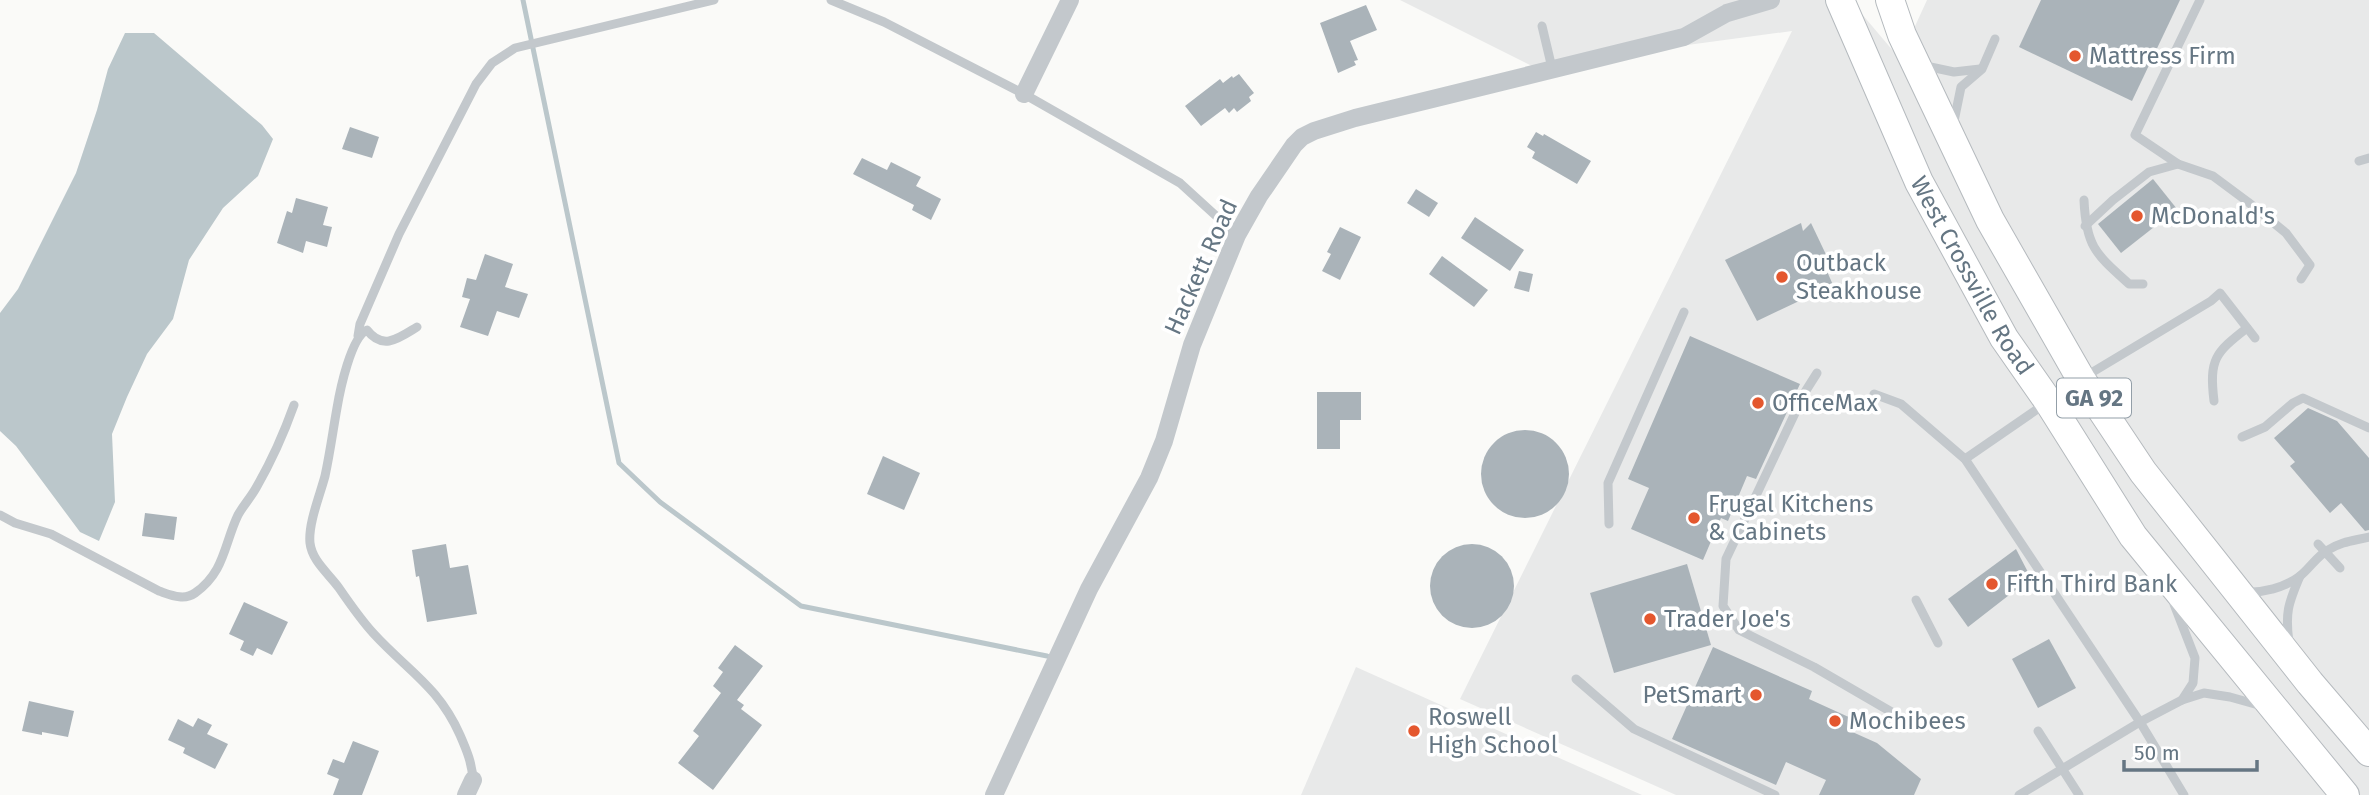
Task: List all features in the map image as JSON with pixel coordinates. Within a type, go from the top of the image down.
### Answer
[{"type":"main road","name":"West Crossville Road","points":[[1840,0],[1919,182],[2004,338],[2048,401],[2133,536],[2345,795]]},
{"type":"main road","name":"West Crossville Road","points":[[1889,0],[1915,64],[1990,220],[2081,379],[2143,472],[2291,658],[2364,740]]},
{"type":"street","points":[[1024,94],[1070,0]]},
{"type":"street","name":"Hackett Road","points":[[993,795],[1089,589],[1149,478],[1164,441],[1192,345],[1237,235],[1259,195],[1294,145],[1314,131],[1552,68],[1684,37],[1727,13],[1771,0]]},
{"type":"lane","points":[[470,788],[472,764],[469,754],[442,701],[376,636],[313,554],[310,541],[315,510],[326,472],[339,396],[360,324],[399,234],[475,84],[492,63],[515,48],[714,0]]},
{"type":"lane","points":[[831,0],[884,22],[1024,94],[1180,183],[1237,235]]},
{"type":"lane","points":[[2200,0],[2135,135],[2178,164],[2213,176],[2286,233],[2310,265],[2301,279]]},
{"type":"lane","points":[[1542,26],[1552,68]]},
{"type":"lane","points":[[1951,138],[1961,87],[1982,69],[1995,40]]},
{"type":"lane","points":[[1915,64],[1954,72],[1982,69]]},
{"type":"lane","points":[[2085,226],[2149,172],[2178,164]]},
{"type":"lane","points":[[2084,200],[2085,226],[2091,244],[2102,260],[2129,284],[2144,284]]},
{"type":"lane","points":[[1965,459],[2081,379],[2220,293],[2255,338]]},
{"type":"lane","points":[[1609,524],[1608,483],[1685,312]]},
{"type":"lane","points":[[356,342],[362,332],[367,330],[376,340],[389,342],[405,336],[416,327]]},
{"type":"lane","points":[[2214,401],[2211,376],[2220,349],[2247,328]]},
{"type":"lane","points":[[1817,373],[1805,392],[1727,559],[1723,606],[1739,630],[1844,684],[1907,721]]},
{"type":"lane","points":[[1874,394],[1901,404],[1965,459],[2140,722],[2184,795]]},
{"type":"lane","points":[[2242,437],[2265,427],[2292,403],[2303,398],[2369,428]]},
{"type":"lane","points":[[0,514],[15,523],[51,534],[159,591],[174,597],[188,597],[213,577],[228,547],[239,513],[265,471],[294,405]]},
{"type":"lane","points":[[2291,658],[2285,617],[2290,597],[2300,576],[2321,548],[2369,537]]},
{"type":"lane","points":[[2321,548],[2340,568]]},
{"type":"lane","points":[[2163,573],[2195,658],[2193,683],[2182,700]]},
{"type":"lane","points":[[2238,592],[2275,589],[2300,576]]},
{"type":"lane","points":[[1916,600],[1938,643]]},
{"type":"lane","points":[[1576,679],[1634,729],[1775,795]]},
{"type":"lane","points":[[2019,795],[2140,722],[2182,700],[2204,693],[2276,710]]},
{"type":"lane","points":[[2038,731],[2079,795]]},
{"type":"shaded area","points":[[1400,0],[1850,0],[1900,59],[1927,0],[2369,0],[2369,795],[1676,795],[1460,699],[1792,31],[1532,66]]},
{"type":"shaded area","points":[[125,33],[154,33],[262,125],[273,139],[258,176],[223,208],[189,260],[173,319],[147,354],[127,397],[112,434],[115,502],[99,541],[80,532],[16,446],[0,431],[0,313],[18,289],[76,173],[108,69]]},
{"type":"shaded area","name":"Roswell High School","points":[[1356,667],[1642,795],[1301,795]]},
{"type":"building","points":[[2041,0],[2180,0],[2132,101],[2019,47]]},
{"type":"building","points":[[1366,5],[1377,30],[1350,41],[1358,60],[1354,61],[1356,65],[1338,73],[1320,23]]},
{"type":"building","points":[[1239,74],[1254,93],[1249,97],[1251,101],[1237,112],[1234,108],[1229,113],[1225,108],[1201,126],[1185,106],[1220,79],[1223,83]]},
{"type":"building","points":[[350,127],[379,137],[372,158],[342,149]]},
{"type":"building","points":[[1536,132],[1591,161],[1577,184],[1532,158],[1535,152],[1527,147]]},
{"type":"building","points":[[862,158],[887,170],[891,162],[921,177],[916,186],[941,199],[931,220],[912,210],[914,205],[853,174]]},
{"type":"building","name":"McDonald's","points":[[2153,179],[2177,209],[2121,253],[2098,224]]},
{"type":"building","points":[[1416,189],[1438,203],[1429,217],[1407,203]]},
{"type":"building","points":[[296,198],[328,207],[323,225],[332,227],[327,247],[306,241],[303,253],[277,243],[287,211],[292,213]]},
{"type":"building","points":[[1475,217],[1524,250],[1510,271],[1461,238]]},
{"type":"building","name":"Outback Steakhouse","points":[[1801,223],[1803,231],[1811,223],[1831,265],[1826,269],[1833,285],[1757,321],[1725,260]]},
{"type":"building","points":[[1340,227],[1361,237],[1340,280],[1322,271],[1331,254],[1327,252]]},
{"type":"building","points":[[485,254],[513,264],[505,287],[528,294],[519,318],[497,311],[488,336],[460,327],[470,299],[462,297],[467,278],[476,280]]},
{"type":"building","points":[[1442,256],[1488,290],[1474,307],[1429,274]]},
{"type":"building","points":[[1519,271],[1533,274],[1529,292],[1514,288]]},
{"type":"building","points":[[1690,336],[1800,384],[1756,479],[1747,476],[1728,521],[1721,518],[1703,560],[1631,529],[1649,488],[1628,479]]},
{"type":"building","points":[[1317,392],[1361,392],[1361,420],[1340,420],[1340,449],[1317,449]]},
{"type":"building","points":[[2308,408],[2337,421],[2369,458],[2369,530],[2365,531],[2341,503],[2330,513],[2290,466],[2295,462],[2274,438]]},
{"type":"building","points":[[1525,430],[1542,433],[1556,443],[1566,457],[1569,474],[1566,491],[1556,505],[1542,515],[1525,518],[1508,515],[1494,505],[1484,491],[1481,474],[1484,457],[1494,443],[1508,433]]},
{"type":"building","points":[[883,456],[920,473],[904,510],[867,494]]},
{"type":"building","points":[[145,513],[177,517],[174,540],[142,536]]},
{"type":"building","points":[[446,544],[450,568],[468,565],[477,614],[427,622],[412,550]]},
{"type":"building","points":[[1472,544],[1488,547],[1502,556],[1511,570],[1514,586],[1511,602],[1502,616],[1488,625],[1472,628],[1456,625],[1442,616],[1433,602],[1430,586],[1433,570],[1442,556],[1456,547]]},
{"type":"building","points":[[2016,549],[2031,578],[1968,627],[1948,599]]},
{"type":"building","name":"Trader Joe's","points":[[1687,564],[1711,645],[1614,673],[1590,593]]},
{"type":"building","points":[[244,602],[288,622],[272,655],[257,648],[253,656],[240,650],[244,641],[229,634]]},
{"type":"building","points":[[2049,639],[2076,688],[2038,708],[2012,659]]},
{"type":"building","points":[[735,645],[763,666],[737,700],[744,705],[741,709],[762,725],[713,790],[678,763],[699,736],[693,731],[721,693],[713,686],[723,672],[718,668]]},
{"type":"building","points":[[1713,647],[1812,691],[1809,699],[1853,719],[1848,730],[1877,743],[1921,779],[1914,795],[1819,795],[1826,780],[1786,762],[1776,785],[1672,739]]},
{"type":"building","points":[[29,701],[74,711],[68,737],[22,731]]},
{"type":"building","points":[[198,718],[212,725],[207,734],[228,744],[215,769],[183,753],[185,748],[168,740],[178,719],[193,727]]},
{"type":"building","points":[[353,741],[379,751],[362,795],[333,795],[339,779],[327,774],[333,759],[344,763]]},
{"type":"waterway","points":[[523,0],[619,463],[660,502],[801,606],[1047,656]]},
{"type":"place","name":"Mattress Firm","points":[[2075,56]]},
{"type":"place","name":"McDonald's","points":[[2137,216]]},
{"type":"place","name":"Outback Steakhouse","points":[[1782,277]]},
{"type":"place","name":"OfficeMax","points":[[1758,403]]},
{"type":"place","name":"Frugal Kitchens & Cabinets","points":[[1694,518]]},
{"type":"place","name":"Fifth Third Bank","points":[[1992,584]]},
{"type":"place","name":"Trader Joe's","points":[[1650,619]]},
{"type":"place","name":"PetSmart","points":[[1756,695]]},
{"type":"place","name":"Mochibees","points":[[1835,721]]},
{"type":"place","name":"Roswell High School","points":[[1414,731]]}]
